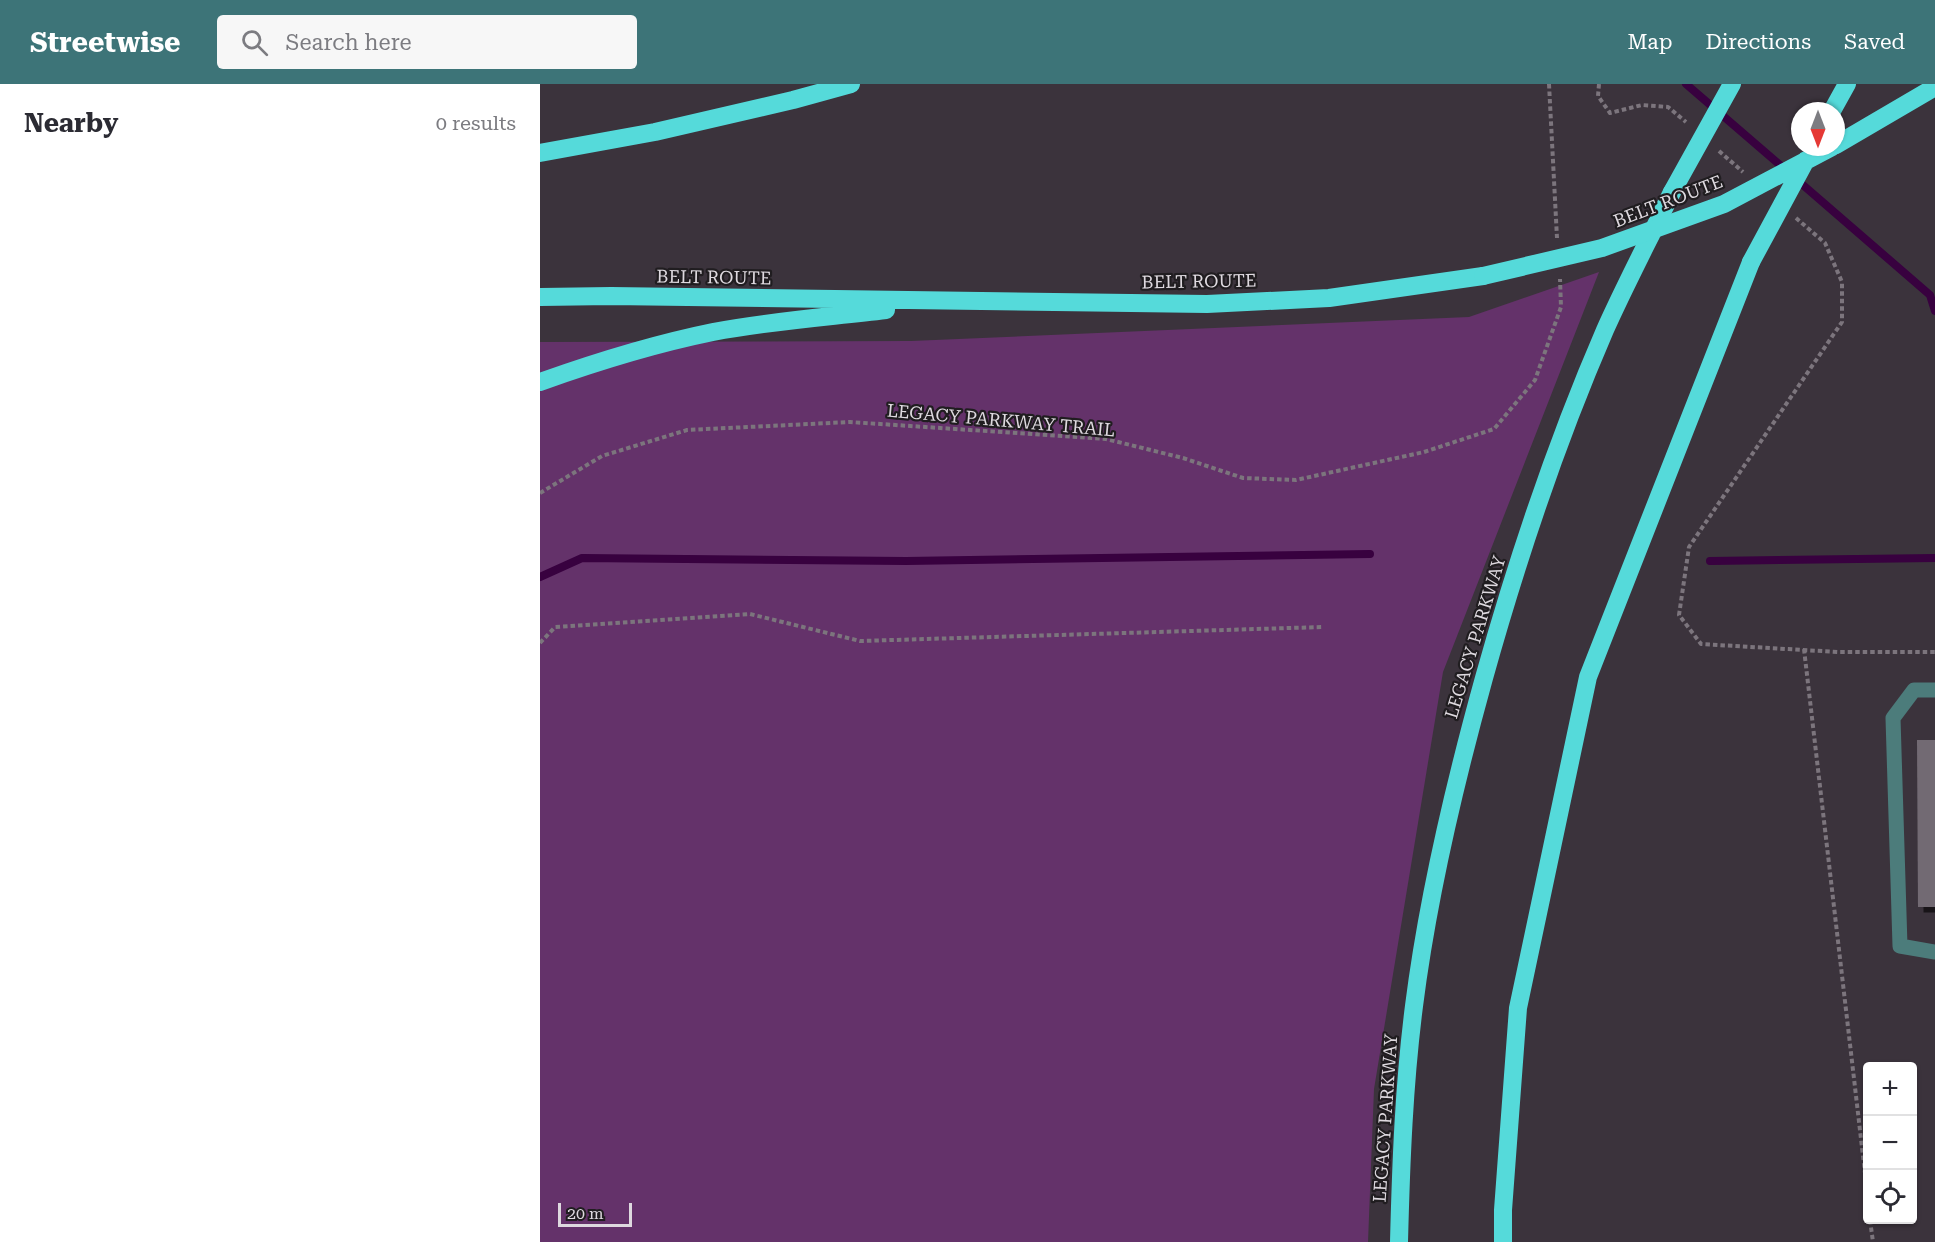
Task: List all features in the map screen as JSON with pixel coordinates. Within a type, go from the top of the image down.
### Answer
[{"type":"highway","points":[[540,153],[655,132],[851,84]]},
{"type":"highway","name":"LEGACY PARKWAY","points":[[1399,1242],[1404,1113],[1413,1006],[1435,871],[1468,736],[1506,602],[1549,472],[1605,330],[1672,192],[1732,84]]},
{"type":"highway","points":[[1837,102],[1847,84]]},
{"type":"highway","points":[[1845,140],[1935,87]]},
{"type":"highway","points":[[1503,1242],[1503,1210],[1518,1008],[1588,677],[1751,262],[1808,156]]},
{"type":"highway","name":"BELT ROUTE","points":[[540,297],[1229,303],[1329,298],[1483,276],[1602,248],[1724,204],[1815,156]]},
{"type":"highway","points":[[540,382],[594,363],[712,333],[778,322],[967,302]]},
{"type":"lane","points":[[1935,690],[1914,690],[1893,718],[1900,946],[1935,951]]},
{"type":"path","points":[[1549,84],[1558,249]]},
{"type":"path","points":[[1599,84],[1598,96],[1610,113],[1642,105],[1668,107],[1695,130]]},
{"type":"path","points":[[1712,145],[1747,175]]},
{"type":"path","points":[[1790,213],[1825,243],[1842,282],[1842,322],[1689,547],[1679,615],[1701,644],[1838,652],[1935,652]]},
{"type":"path","name":"LEGACY PARKWAY TRAIL","points":[[540,494],[602,456],[687,429],[850,422],[1106,439],[1183,458],[1244,478],[1296,480],[1424,452],[1494,429],[1535,380],[1562,307],[1559,272]]},
{"type":"path","points":[[540,643],[555,627],[750,614],[860,641],[1323,627]]},
{"type":"path","points":[[1804,649],[1865,1170]]},
{"type":"path","points":[[1870,1224],[1872,1242]]},
{"type":"shaded area","points":[[1599,272],[1443,672],[1374,1089],[1368,1242],[540,1242],[540,342],[911,341],[1469,317]]},
{"type":"building","points":[[1917,740],[1935,740],[1935,907],[1918,907]]},
{"type":"waterway","points":[[1686,84],[1787,171]]},
{"type":"waterway","points":[[1796,179],[1930,295],[1935,311]]},
{"type":"waterway","points":[[540,577],[582,558],[906,561],[1370,554]]},
{"type":"waterway","points":[[1710,561],[1935,558]]}]
